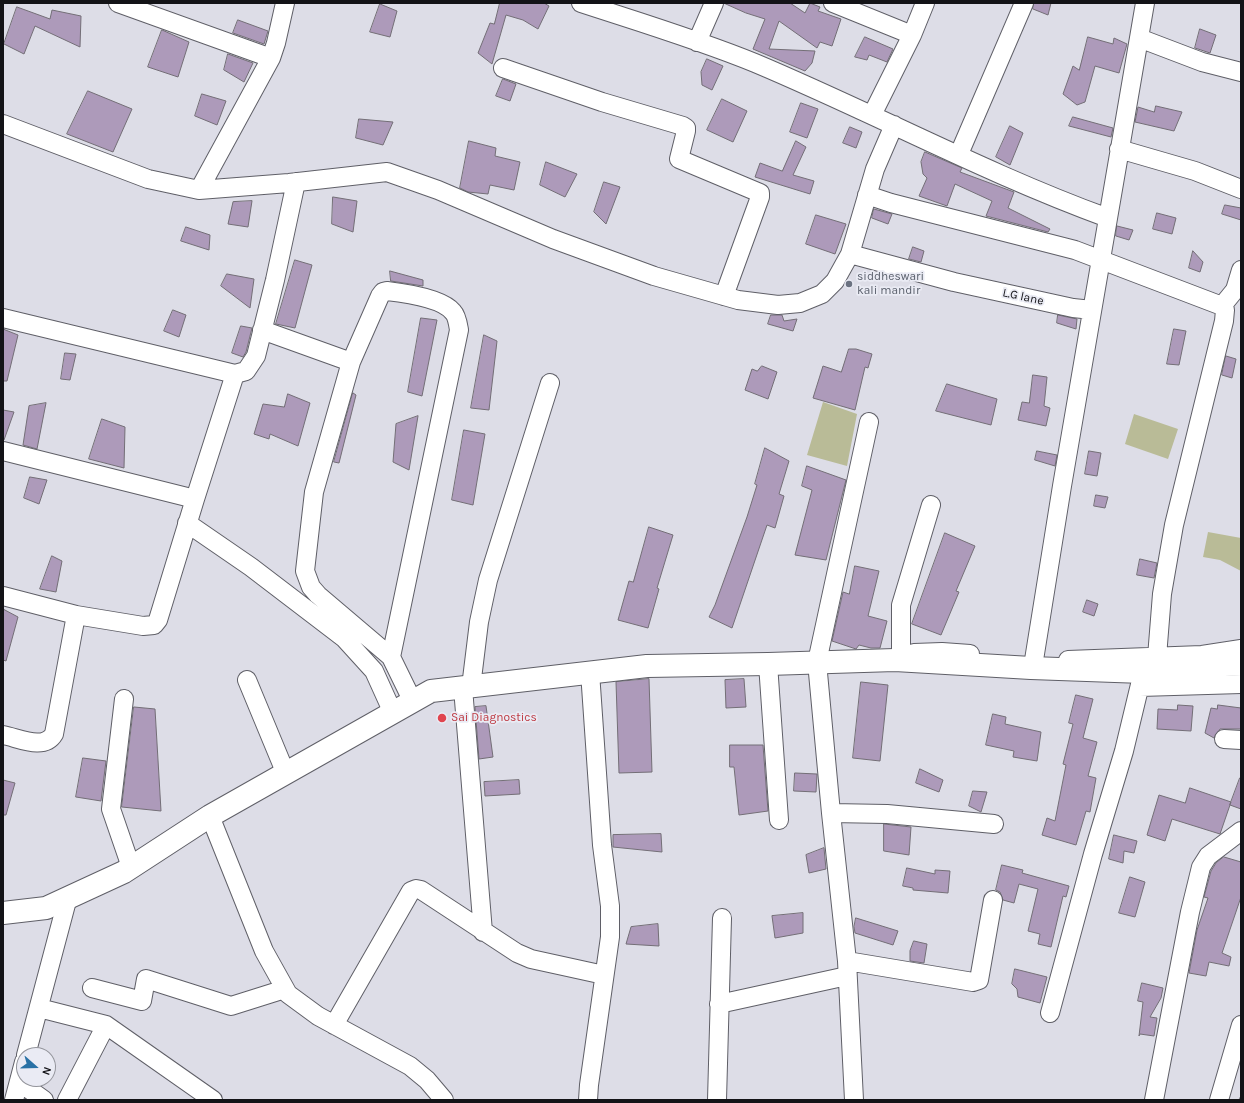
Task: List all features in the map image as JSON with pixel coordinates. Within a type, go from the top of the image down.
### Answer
[{"type":"main road","points":[[3,913],[46,908],[131,867],[210,816],[430,691],[647,666],[768,664],[898,657],[1146,672],[1191,667],[1241,664]]},
{"type":"street","points":[[118,3],[271,58]]},
{"type":"street","points":[[199,190],[271,58],[280,29],[285,3]]},
{"type":"street","points":[[581,3],[749,61],[959,154],[1014,181],[1108,218]]},
{"type":"street","points":[[697,42],[714,3]]},
{"type":"street","points":[[833,3],[912,35]]},
{"type":"street","points":[[872,115],[912,35],[924,3]]},
{"type":"street","points":[[959,154],[1024,3]]},
{"type":"street","points":[[1032,664],[1145,3]]},
{"type":"street","points":[[1140,38],[1202,62],[1241,72]]},
{"type":"street","points":[[503,68],[602,102],[683,126],[686,128],[686,131],[679,159],[760,192],[760,197],[724,296]]},
{"type":"street","points":[[3,124],[148,179],[199,190],[296,182],[371,172],[387,172],[438,190],[504,219],[597,256],[654,276],[724,296],[755,303],[778,305],[800,303],[822,294],[834,281],[850,254],[878,162],[894,125]]},
{"type":"street","points":[[1119,149],[1195,171],[1241,188]]},
{"type":"street","points":[[3,318],[235,374],[246,371],[256,356],[275,280],[296,182]]},
{"type":"street","points":[[867,195],[891,203],[1075,250],[1222,306],[1225,310],[1224,320],[1174,526],[1146,672],[1095,847],[1050,1013]]},
{"type":"street","name":"L.G lane","points":[[850,254],[954,282],[1073,308],[1092,310]]},
{"type":"street","points":[[1222,306],[1235,290],[1241,272]]},
{"type":"street","points":[[391,657],[459,330],[455,313],[437,301],[392,292],[383,292],[351,362],[314,492],[305,571],[311,587],[318,595],[391,657],[412,702]]},
{"type":"street","points":[[262,330],[351,362]]},
{"type":"street","points":[[3,596],[76,615],[143,626],[154,625],[158,620],[187,523],[235,374]]},
{"type":"street","points":[[484,932],[467,687],[488,580],[550,383]]},
{"type":"street","points":[[854,1100],[847,968],[817,662],[868,422]]},
{"type":"street","points":[[3,451],[195,499]]},
{"type":"street","points":[[898,657],[901,605],[931,505]]},
{"type":"street","points":[[187,523],[251,567],[344,638],[374,671],[393,713]]},
{"type":"street","points":[[3,735],[38,743],[45,743],[51,739],[54,734],[76,615]]},
{"type":"street","points":[[1146,672],[1202,655],[1241,650]]},
{"type":"street","points":[[768,664],[779,820]]},
{"type":"street","points":[[588,1100],[610,937],[610,906],[602,845],[590,672]]},
{"type":"street","points":[[1146,672],[1241,684]]},
{"type":"street","points":[[247,680],[286,774]]},
{"type":"street","points":[[124,699],[111,809],[131,867]]},
{"type":"street","points":[[831,813],[887,814],[994,824]]},
{"type":"street","points":[[210,816],[264,951],[288,994],[318,1016],[410,1066],[426,1080],[444,1100]]},
{"type":"street","points":[[1154,1100],[1190,912],[1203,861],[1241,831]]},
{"type":"street","points":[[334,1025],[411,891],[416,889],[421,890],[517,953],[531,959],[604,975]]},
{"type":"street","points":[[28,1047],[68,897]]},
{"type":"street","points":[[719,1004],[847,968],[973,982],[979,980],[994,900]]},
{"type":"street","points":[[717,1100],[722,918]]},
{"type":"street","points":[[92,988],[142,1001],[146,979],[231,1006],[285,989]]},
{"type":"street","points":[[39,1008],[106,1025],[213,1100]]},
{"type":"street","points":[[67,1100],[106,1025]]},
{"type":"street","points":[[1219,1100],[1241,1025]]},
{"type":"street","points":[[14,1100],[18,1087]]},
{"type":"street","points":[[26,1087],[44,1100]]},
{"type":"green space","points":[[823,402],[857,414],[847,466],[807,455]]},
{"type":"green space","points":[[1134,414],[1178,429],[1168,459],[1125,444]]},
{"type":"green space","points":[[1208,532],[1241,538],[1241,571],[1220,560],[1203,557]]},
{"type":"building","points":[[500,3],[544,3],[549,6],[538,29],[523,20],[506,15],[492,64],[478,53],[490,23],[494,24]]},
{"type":"building","points":[[724,3],[790,3],[805,13],[810,3],[820,7],[818,11],[841,19],[832,46],[820,42],[817,48],[779,21],[769,49],[815,51],[812,63],[805,71],[753,49],[765,19],[746,13]]},
{"type":"building","points":[[1034,3],[1051,3],[1048,15],[1033,9]]},
{"type":"building","points":[[380,4],[397,11],[390,37],[370,32]]},
{"type":"building","points":[[17,7],[50,19],[52,10],[81,16],[80,47],[35,26],[24,54],[4,44]]},
{"type":"building","points":[[238,20],[268,31],[264,44],[233,33]]},
{"type":"building","points":[[1200,29],[1216,35],[1210,53],[1195,48]]},
{"type":"building","points":[[162,30],[189,42],[178,77],[148,67]]},
{"type":"building","points":[[865,37],[893,49],[887,62],[869,55],[867,60],[855,57]]},
{"type":"building","points":[[1088,37],[1113,44],[1114,38],[1127,44],[1119,73],[1095,66],[1085,102],[1077,105],[1063,94],[1073,66],[1079,70]]},
{"type":"building","points":[[228,54],[253,63],[244,82],[224,70]]},
{"type":"building","points":[[707,59],[723,66],[712,90],[702,85],[701,72]]},
{"type":"building","points":[[503,79],[516,84],[510,101],[496,96]]},
{"type":"building","points":[[88,91],[132,109],[113,152],[67,134]]},
{"type":"building","points":[[202,94],[226,101],[217,125],[195,116]]},
{"type":"building","points":[[722,99],[747,111],[733,142],[707,130]]},
{"type":"building","points":[[801,103],[818,109],[807,138],[790,132]]},
{"type":"building","points":[[1156,106],[1182,112],[1174,131],[1135,122],[1138,107],[1154,112]]},
{"type":"building","points":[[1073,117],[1113,128],[1111,137],[1069,126]]},
{"type":"building","points":[[359,119],[393,122],[383,145],[356,138]]},
{"type":"building","points":[[1010,126],[1023,133],[1010,165],[996,157]]},
{"type":"building","points":[[850,127],[862,132],[856,148],[843,143]]},
{"type":"building","points":[[469,141],[496,148],[495,156],[520,162],[514,190],[490,185],[488,194],[468,192],[460,188]]},
{"type":"building","points":[[796,141],[806,147],[793,175],[814,181],[810,194],[755,177],[760,163],[782,171]]},
{"type":"building","points":[[925,152],[962,168],[960,172],[1014,192],[1008,208],[1050,229],[1048,232],[986,216],[992,201],[955,184],[947,206],[919,196],[927,178],[923,174],[921,162]]},
{"type":"building","points":[[546,162],[577,174],[565,197],[540,185]]},
{"type":"building","points":[[604,182],[620,187],[606,224],[594,212]]},
{"type":"building","points":[[333,197],[357,201],[353,232],[332,224]]},
{"type":"building","points":[[252,201],[248,227],[228,224],[233,202]]},
{"type":"building","points":[[1225,205],[1241,208],[1241,220],[1222,214]]},
{"type":"building","points":[[874,209],[892,214],[888,224],[872,218]]},
{"type":"building","points":[[1157,213],[1176,218],[1172,234],[1153,229]]},
{"type":"building","points":[[816,215],[846,224],[835,254],[806,244]]},
{"type":"building","points":[[1117,226],[1133,230],[1129,240],[1116,236]]},
{"type":"building","points":[[186,227],[210,235],[209,250],[181,241]]},
{"type":"building","points":[[913,247],[924,251],[921,262],[909,259]]},
{"type":"building","points":[[1193,251],[1203,262],[1200,272],[1189,268]]},
{"type":"building","points":[[295,260],[312,265],[295,328],[276,324]]},
{"type":"building","points":[[390,271],[423,280],[423,286],[391,281]]},
{"type":"building","points":[[227,274],[254,279],[250,308],[221,286]]},
{"type":"building","points":[[173,310],[186,315],[179,337],[164,331]]},
{"type":"building","points":[[771,315],[782,315],[784,321],[797,319],[793,331],[768,324]]},
{"type":"building","points":[[1058,315],[1077,319],[1076,329],[1057,323]]},
{"type":"building","points":[[421,318],[437,320],[422,396],[408,392]]},
{"type":"building","points":[[241,326],[252,328],[246,352],[243,357],[232,353]]},
{"type":"building","points":[[3,329],[18,335],[7,381],[3,381]]},
{"type":"building","points":[[1174,329],[1186,331],[1179,365],[1167,364]]},
{"type":"building","points":[[484,335],[497,341],[489,410],[471,408]]},
{"type":"building","points":[[849,349],[856,349],[872,354],[868,368],[865,367],[855,410],[813,398],[823,366],[841,372]]},
{"type":"building","points":[[65,353],[76,354],[70,380],[61,379]]},
{"type":"building","points":[[1226,356],[1236,359],[1232,378],[1222,375]]},
{"type":"building","points":[[762,366],[777,372],[768,399],[745,390],[752,369],[757,371]]},
{"type":"building","points":[[1033,375],[1047,377],[1044,406],[1050,408],[1046,426],[1018,420],[1022,402],[1029,403]]},
{"type":"building","points":[[947,384],[997,399],[991,425],[936,411]]},
{"type":"building","points":[[353,393],[356,395],[339,463],[334,462]]},
{"type":"building","points":[[288,394],[310,403],[298,446],[270,434],[269,439],[254,434],[263,404],[284,407]]},
{"type":"building","points":[[46,403],[37,449],[23,445],[29,406]]},
{"type":"building","points":[[3,410],[14,412],[4,440],[3,440]]},
{"type":"building","points":[[418,416],[409,470],[393,462],[396,424]]},
{"type":"building","points":[[102,419],[125,427],[124,468],[89,459]]},
{"type":"building","points":[[464,430],[485,434],[473,505],[452,500]]},
{"type":"building","points":[[765,448],[789,461],[779,494],[784,496],[775,528],[767,525],[732,628],[709,617],[715,605],[747,517],[757,485],[755,484]]},
{"type":"building","points":[[1037,451],[1057,455],[1055,466],[1035,460]]},
{"type":"building","points":[[1089,451],[1101,453],[1097,476],[1085,474]]},
{"type":"building","points":[[807,466],[846,480],[826,560],[795,555],[812,490],[802,486]]},
{"type":"building","points":[[30,477],[47,480],[39,504],[24,498]]},
{"type":"building","points":[[1096,495],[1108,497],[1105,508],[1094,506]]},
{"type":"building","points":[[649,527],[673,535],[657,588],[659,589],[648,628],[618,620],[629,581],[633,582]]},
{"type":"building","points":[[945,533],[975,546],[956,591],[959,592],[941,635],[912,624]]},
{"type":"building","points":[[52,556],[62,561],[56,592],[40,589]]},
{"type":"building","points":[[1140,559],[1157,563],[1154,578],[1137,575]]},
{"type":"building","points":[[855,566],[879,571],[868,616],[887,621],[880,648],[871,648],[859,645],[856,649],[832,641],[843,592],[849,594]]},
{"type":"building","points":[[1087,600],[1098,604],[1094,616],[1083,612]]},
{"type":"building","points":[[3,609],[18,617],[6,661],[3,660]]},
{"type":"building","points":[[649,679],[652,772],[619,773],[616,682]]},
{"type":"building","points":[[744,679],[746,707],[726,708],[725,680]]},
{"type":"building","points":[[861,682],[888,685],[880,761],[853,758]]},
{"type":"building","points":[[1076,695],[1093,699],[1083,738],[1097,742],[1088,776],[1096,778],[1090,812],[1086,811],[1076,845],[1042,835],[1047,818],[1055,821],[1066,765],[1063,764],[1073,724],[1069,723]]},
{"type":"building","points":[[1178,705],[1193,706],[1191,731],[1157,729],[1158,709],[1177,710]]},
{"type":"building","points":[[1218,705],[1241,708],[1241,729],[1220,729],[1214,738],[1205,733],[1211,708],[1217,709]]},
{"type":"building","points":[[486,706],[493,757],[479,759],[475,707]]},
{"type":"building","points":[[134,707],[155,709],[161,811],[122,807]]},
{"type":"building","points":[[993,714],[1006,717],[1005,724],[1041,732],[1037,761],[1013,757],[1014,751],[986,745]]},
{"type":"building","points":[[730,745],[763,745],[768,811],[739,815],[734,767],[730,767]]},
{"type":"building","points":[[83,758],[106,761],[101,801],[76,797]]},
{"type":"building","points":[[920,769],[943,780],[939,792],[916,783]]},
{"type":"building","points":[[795,773],[817,774],[816,792],[794,791]]},
{"type":"building","points":[[1241,778],[1241,809],[1230,805]]},
{"type":"building","points":[[3,780],[15,783],[6,815],[3,815]]},
{"type":"building","points":[[519,780],[520,794],[485,796],[484,782]]},
{"type":"building","points":[[1190,788],[1231,802],[1220,834],[1172,819],[1165,841],[1147,835],[1159,795],[1185,803]]},
{"type":"building","points":[[973,791],[987,792],[981,812],[969,806]]},
{"type":"building","points":[[884,824],[911,827],[909,855],[884,851]]},
{"type":"building","points":[[661,834],[662,852],[613,847],[613,835]]},
{"type":"building","points":[[1114,835],[1137,841],[1134,853],[1124,851],[1123,863],[1109,859]]},
{"type":"building","points":[[824,848],[826,869],[809,873],[806,855]]},
{"type":"building","points":[[1224,857],[1241,862],[1241,897],[1222,953],[1231,957],[1229,966],[1209,962],[1206,976],[1189,973],[1197,930],[1208,898],[1204,897],[1211,871],[1216,863]]},
{"type":"building","points":[[1002,865],[1023,870],[1022,873],[1069,886],[1066,897],[1063,896],[1051,947],[1038,944],[1040,934],[1028,931],[1038,889],[1019,884],[1014,903],[1003,900],[1000,892],[996,890]]},
{"type":"building","points":[[907,868],[935,874],[935,870],[950,871],[948,893],[913,890],[913,888],[903,886]]},
{"type":"building","points":[[1130,877],[1145,882],[1135,917],[1119,913]]},
{"type":"building","points":[[803,913],[803,933],[775,938],[772,916]]},
{"type":"building","points":[[856,918],[898,931],[893,945],[855,933],[854,927]]},
{"type":"building","points":[[658,924],[659,946],[626,944],[631,927]]},
{"type":"building","points":[[914,941],[927,944],[924,963],[910,961],[910,951]]},
{"type":"building","points":[[1015,969],[1047,977],[1040,1003],[1018,997],[1017,989],[1012,984]]},
{"type":"building","points":[[1142,983],[1163,988],[1161,998],[1150,1017],[1157,1018],[1154,1036],[1140,1034],[1139,1036],[1143,1002],[1138,1001]]},
{"type":"place","name":"siddheswari kali mandir","points":[[849,284]]},
{"type":"place","name":"Sai Diagnostics","points":[[442,718]]}]
